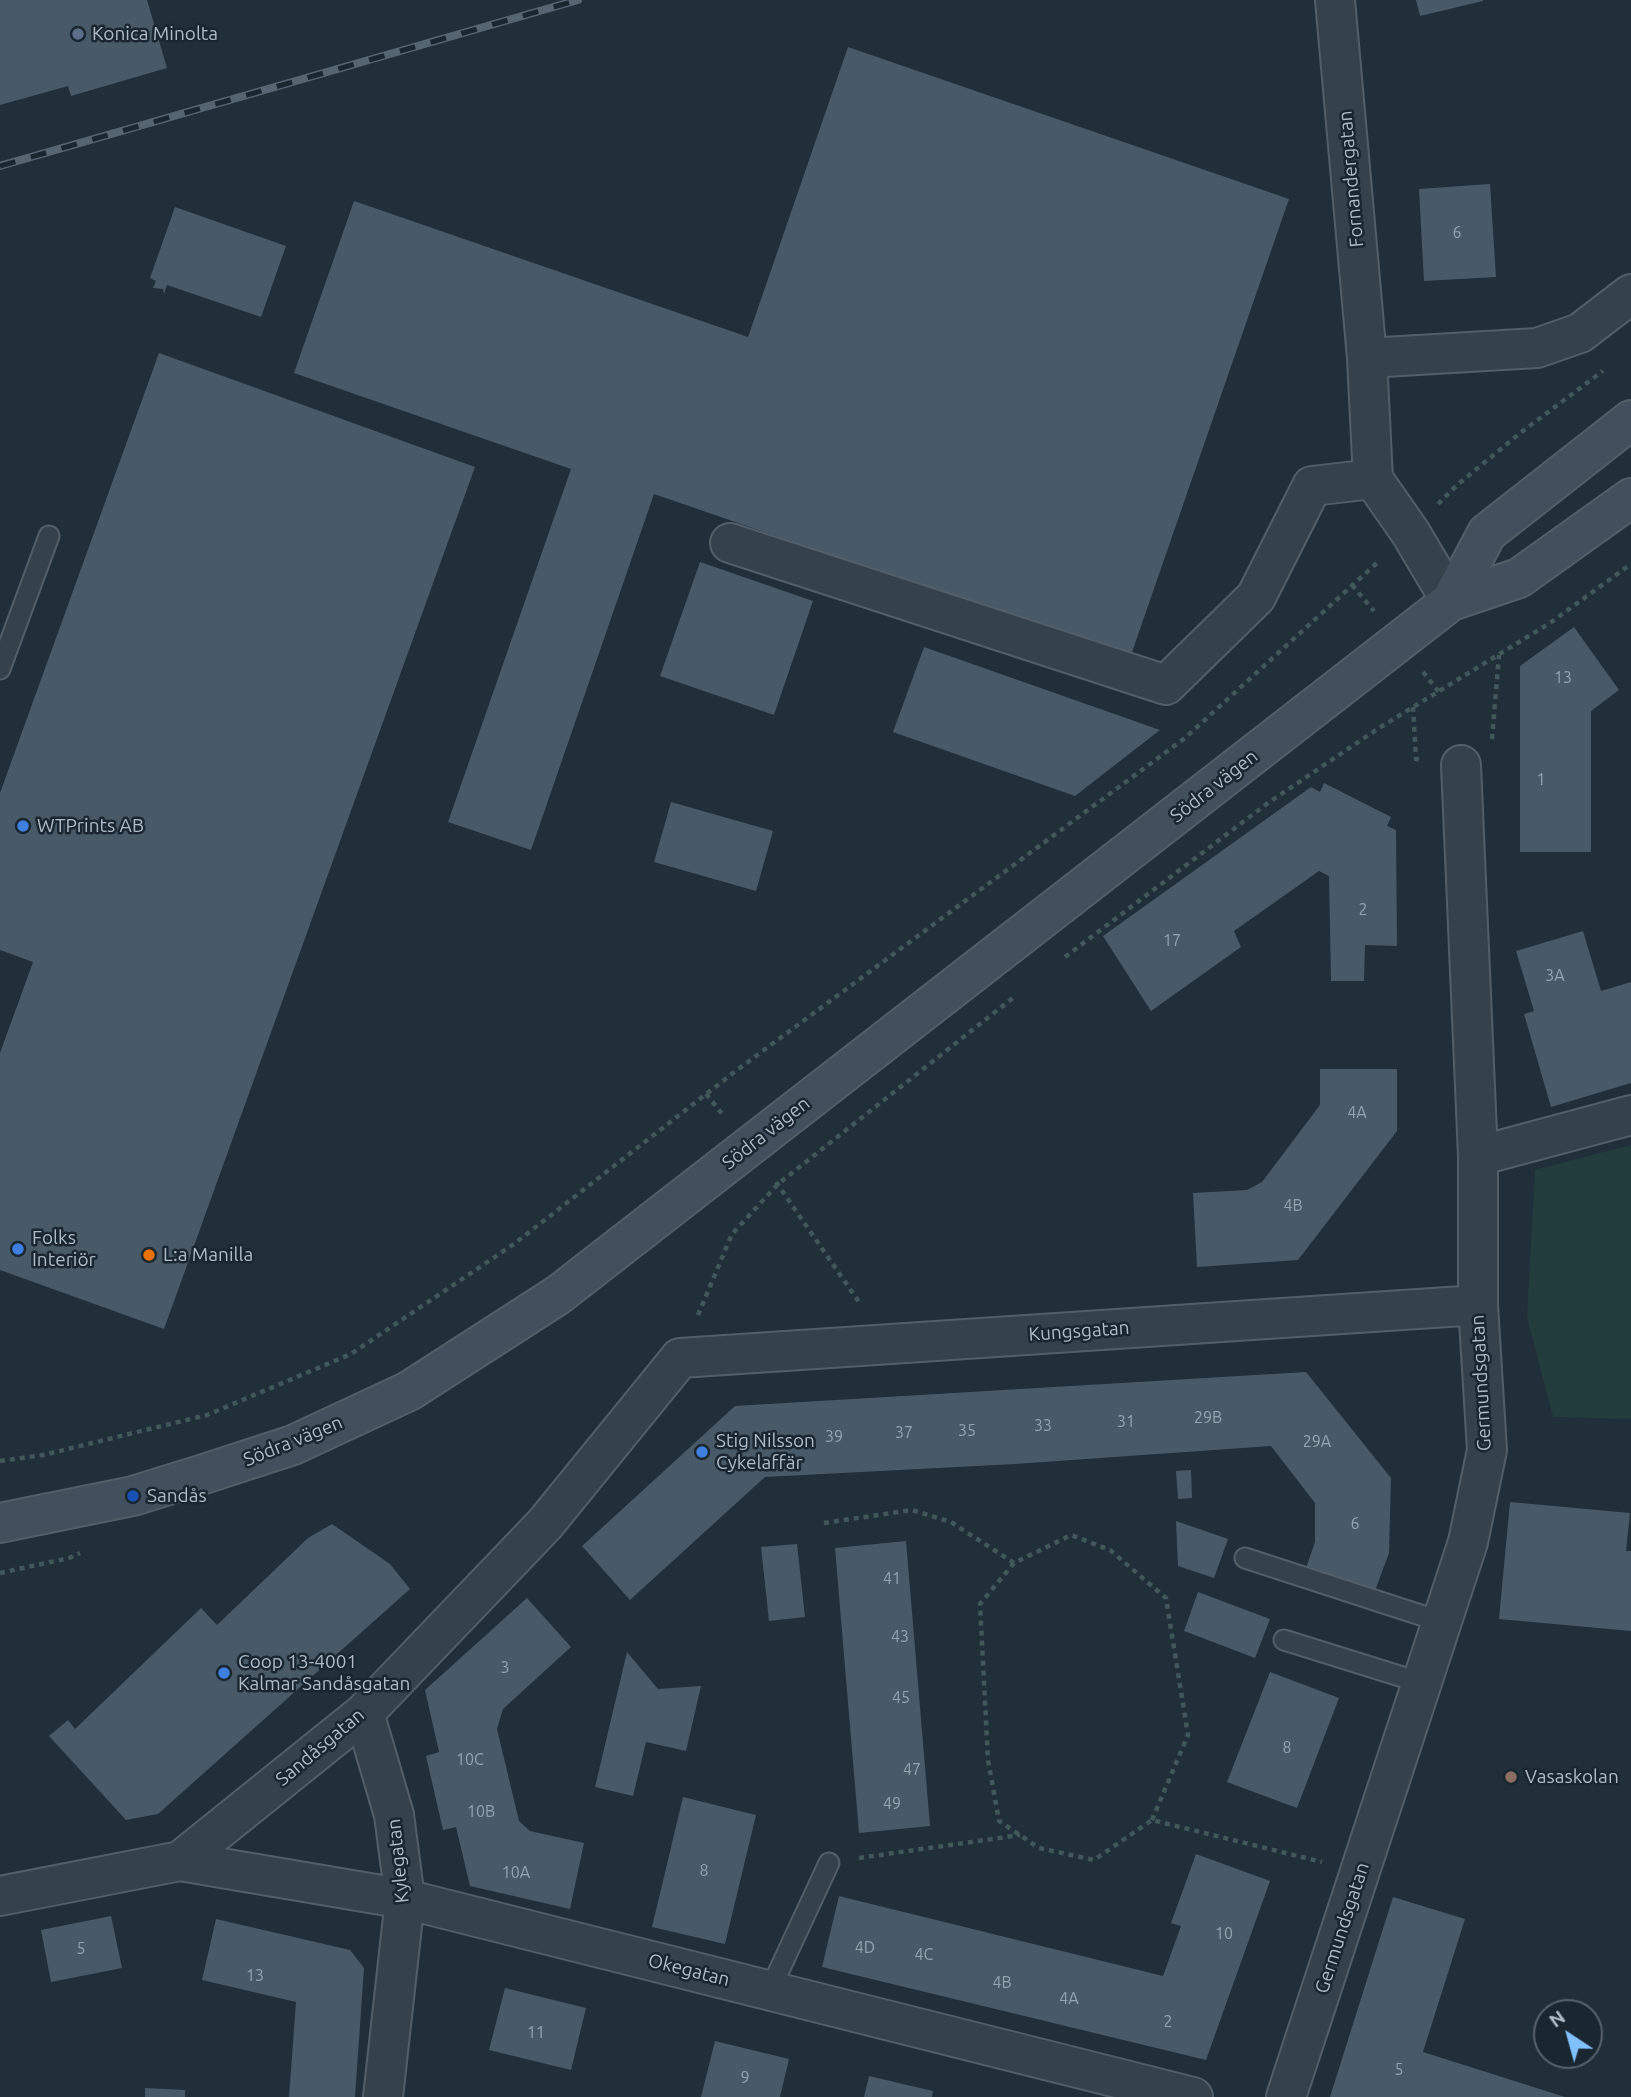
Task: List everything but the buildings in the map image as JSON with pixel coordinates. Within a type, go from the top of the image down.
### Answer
[{"type":"main road","name":"Södra vägen","points":[[1451,601],[1487,533],[1631,420]]},
{"type":"main road","name":"Södra vägen","points":[[2,1522],[133,1496],[207,1473],[293,1445],[409,1391],[558,1295],[1451,601],[1519,578],[1631,498]]},
{"type":"street","name":"Fornandergatan","points":[[1335,0],[1367,358],[1373,478]]},
{"type":"street","points":[[1367,358],[1537,348],[1580,333],[1631,294]]},
{"type":"street","points":[[730,543],[1166,685],[1256,597],[1312,486],[1373,478],[1410,532],[1451,601]]},
{"type":"street","name":"Germundsgatan","points":[[1286,2097],[1468,1542],[1487,1450],[1478,1305],[1478,1156],[1461,765]]},
{"type":"street","points":[[1478,1156],[1631,1115]]},
{"type":"street","name":"Kungsgatan","points":[[681,1358],[1478,1305]]},
{"type":"street","name":"Sandåsgatan","points":[[0,1896],[180,1861],[363,1713],[545,1524],[681,1358]]},
{"type":"street","name":"Kylegatan","points":[[363,1713],[394,1815],[405,1899],[383,2097]]},
{"type":"street","name":"Okegatan","points":[[180,1861],[405,1899],[1193,2097]]},
{"type":"lane","points":[[0,669],[49,536]]},
{"type":"lane","points":[[1245,1558],[1442,1622]]},
{"type":"lane","points":[[1284,1640],[1422,1683]]},
{"type":"lane","points":[[770,1990],[829,1863]]},
{"type":"path","points":[[0,1461],[43,1455],[207,1415],[351,1354],[514,1244],[706,1094],[1185,738],[1410,532],[1456,486],[1519,434],[1611,365]]},
{"type":"path","points":[[1055,965],[1268,803],[1379,728],[1550,623],[1631,564]]},
{"type":"path","points":[[681,1358],[732,1234],[778,1184],[1023,990]]},
{"type":"path","points":[[706,1094],[778,1184],[888,1344]]},
{"type":"path","points":[[824,1523],[912,1510],[951,1522],[1014,1563]]},
{"type":"path","points":[[1071,1535],[1110,1550],[1166,1598],[1188,1735],[1152,1820],[1094,1860],[1039,1848],[999,1821],[988,1760],[980,1604],[1014,1563],[1071,1535]]},
{"type":"path","points":[[0,1573],[69,1558],[80,1553]]},
{"type":"path","points":[[1152,1820],[1360,1871]]},
{"type":"path","points":[[829,1863],[1021,1835]]},
{"type":"green space","points":[[1631,1145],[1631,1419],[1553,1417],[1527,1317],[1535,1170]]},
{"type":"railway","points":[[0,166],[578,0]]},
{"type":"place","name":"Konica Minolta","points":[[78,34]]},
{"type":"place","name":"WTPrints AB","points":[[23,826]]},
{"type":"place","name":"Folks Interiör","points":[[18,1249]]},
{"type":"place","name":"L:a Manilla","points":[[149,1255]]},
{"type":"place","name":"Stig Nilsson Cykelaffär","points":[[702,1452]]},
{"type":"place","name":"Sandås","points":[[133,1496]]},
{"type":"place","name":"Coop 13-4001 Kalmar Sandåsgatan","points":[[224,1673]]},
{"type":"place","name":"Vasaskolan","points":[[1511,1777]]}]
